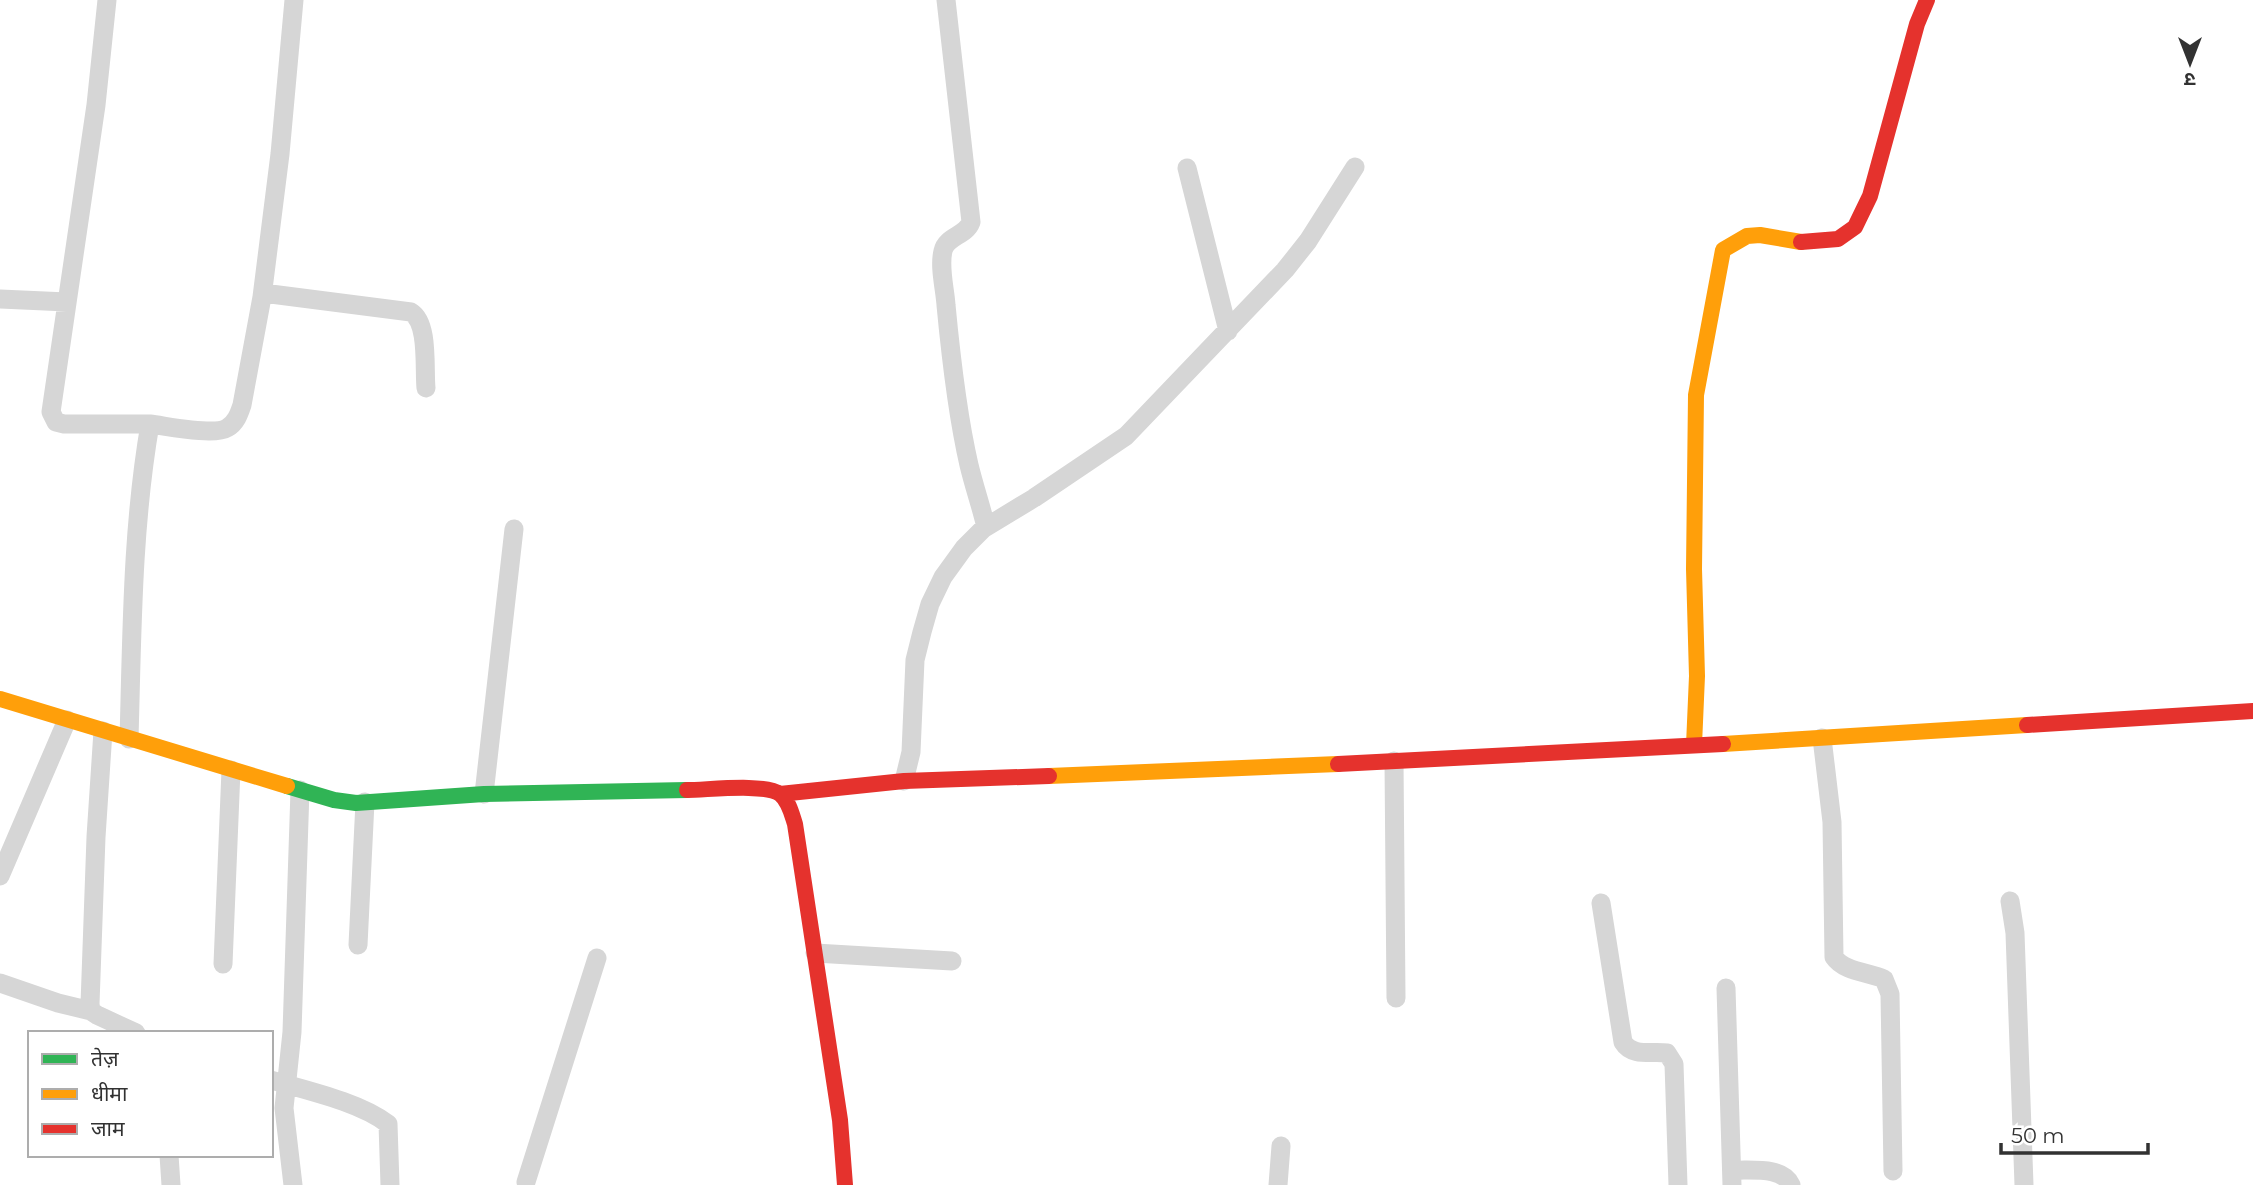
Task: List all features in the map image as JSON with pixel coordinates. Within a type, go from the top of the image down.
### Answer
[{"type":"street","points":[[107,0],[96,105],[52,407],[53,417],[56,422],[65,424],[150,424],[218,431],[231,425],[242,405],[263,293],[281,155],[294,0]]},
{"type":"street","points":[[946,0],[971,222],[966,231],[948,242],[942,261],[963,430],[969,465],[986,527]]},
{"type":"street","points":[[1694,745],[1697,676],[1694,569],[1696,395],[1723,250],[1747,236],[1760,235],[1808,243],[1838,239],[1856,227],[1870,196],[1917,24],[1927,0]]},
{"type":"street","points":[[904,781],[911,752],[915,660],[930,604],[943,577],[986,527],[1126,436],[1285,270],[1308,241],[1355,167]]},
{"type":"street","points":[[1187,168],[1228,331]]},
{"type":"street","points":[[263,293],[411,312],[422,326],[426,388]]},
{"type":"street","points":[[0,299],[67,302]]},
{"type":"street","points":[[129,739],[136,539],[141,475],[150,424]]},
{"type":"street","points":[[484,794],[514,529]]},
{"type":"street","points":[[0,699],[334,800],[365,802],[484,794],[762,789],[780,794],[904,781],[1394,761],[2253,711]]},
{"type":"street","points":[[0,876],[67,720]]},
{"type":"street","points":[[91,1011],[95,851],[103,731]]},
{"type":"street","points":[[1822,738],[1832,822],[1834,957],[1846,967],[1884,979],[1890,994],[1893,1171]]},
{"type":"street","points":[[1394,761],[1396,998]]},
{"type":"street","points":[[223,964],[231,770]]},
{"type":"street","points":[[293,1185],[279,1082],[292,1032],[300,790]]},
{"type":"street","points":[[780,794],[788,804],[795,824],[840,1120],[845,1185]]},
{"type":"street","points":[[358,945],[365,802]]},
{"type":"street","points":[[2010,901],[2015,933],[2024,1185]]},
{"type":"street","points":[[1601,903],[1623,1042],[1627,1049],[1633,1052],[1667,1053],[1674,1064],[1678,1185]]},
{"type":"street","points":[[815,953],[952,961]]},
{"type":"street","points":[[524,1184],[597,958]]},
{"type":"street","points":[[0,983],[91,1011],[132,1031]]},
{"type":"street","points":[[1726,988],[1732,1177],[1773,1172],[1784,1175],[1791,1185]]},
{"type":"street","points":[[279,1082],[367,1112],[388,1124],[390,1185]]},
{"type":"street","points":[[1278,1185],[1281,1146]]},
{"type":"street","points":[[169,1157],[171,1185]]},
{"type":"traffic: fast","points":[[287,786],[334,800],[356,803],[484,794],[687,790]]},
{"type":"traffic: slow","points":[[1694,745],[1697,676],[1694,569],[1696,395],[1723,250],[1747,236],[1760,235],[1801,242]]},
{"type":"traffic: slow","points":[[0,699],[287,786]]},
{"type":"traffic: slow","points":[[1723,744],[2027,725]]},
{"type":"traffic: slow","points":[[1049,776],[1338,764]]},
{"type":"traffic: jam","points":[[1801,242],[1838,239],[1855,227],[1870,196],[1917,24],[1927,0]]},
{"type":"traffic: jam","points":[[2027,725],[2253,711]]},
{"type":"traffic: jam","points":[[1338,764],[1723,744]]},
{"type":"traffic: jam","points":[[780,794],[904,781],[1049,776]]},
{"type":"traffic: jam","points":[[687,790],[762,789],[780,794],[790,808],[795,824],[840,1120],[845,1185]]}]
